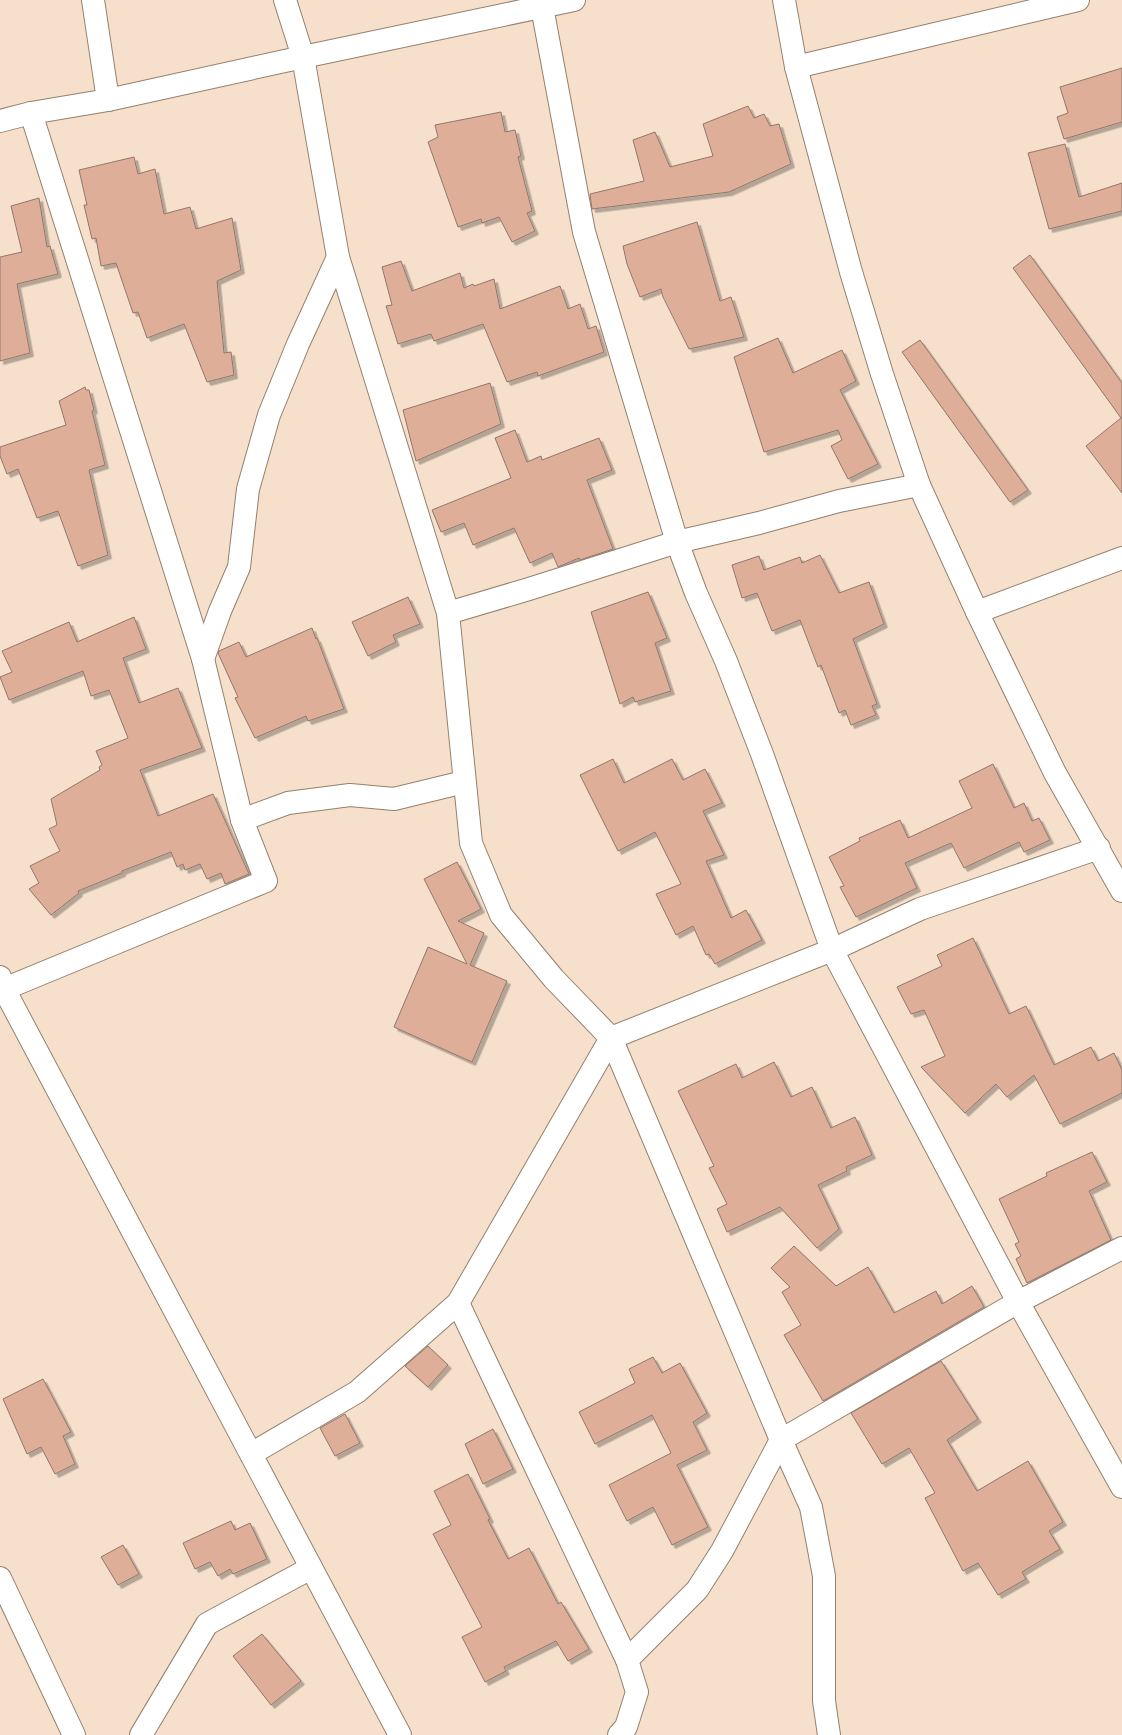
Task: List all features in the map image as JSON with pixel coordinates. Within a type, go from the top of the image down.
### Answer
[{"type":"street","points":[[93,0],[108,100]]},
{"type":"street","points":[[285,0],[303,56],[338,257],[448,613],[471,843],[501,915],[554,979],[611,1038],[781,1440],[811,1507],[824,1576],[824,1701],[829,1735]]},
{"type":"street","points":[[0,121],[31,113],[108,100],[303,56],[574,0]]},
{"type":"street","points":[[784,0],[796,67],[850,272],[919,485],[977,612],[1055,773],[1099,848],[1122,891]]},
{"type":"street","points":[[796,67],[1078,0]]},
{"type":"street","points":[[542,7],[584,232],[677,542],[696,593],[726,661],[759,747],[832,950],[1018,1302],[1122,1487]]},
{"type":"street","points":[[31,113],[203,659],[242,820],[266,882],[2,983],[400,1735]]},
{"type":"street","points":[[203,659],[220,611],[239,567],[248,489],[269,414],[298,344],[338,257]]},
{"type":"street","points":[[448,613],[677,542],[759,524],[839,501],[919,485]]},
{"type":"street","points":[[977,612],[1122,558]]},
{"type":"street","points":[[242,820],[288,803],[350,795],[394,799],[464,782]]},
{"type":"street","points":[[251,1454],[357,1392],[458,1303],[611,1038],[832,950],[920,909],[1099,848]]},
{"type":"street","points":[[627,1660],[697,1590],[722,1551],[781,1440],[1018,1302],[1122,1248]]},
{"type":"street","points":[[458,1303],[627,1660],[636,1692],[626,1727],[619,1735]]},
{"type":"street","points":[[141,1735],[207,1624],[311,1568]]},
{"type":"street","points":[[0,1578],[74,1735]]},
{"type":"building","points":[[1122,68],[1122,122],[1064,139],[1057,117],[1068,113],[1060,87]]},
{"type":"building","points":[[748,106],[754,118],[764,114],[770,126],[779,124],[791,164],[729,192],[592,209],[590,194],[644,181],[633,140],[655,132],[670,167],[713,156],[703,124]]},
{"type":"building","points":[[501,112],[505,132],[515,130],[521,156],[518,157],[532,211],[527,213],[535,231],[512,242],[499,217],[482,223],[481,219],[458,227],[428,142],[438,137],[435,125]]},
{"type":"building","points":[[1065,144],[1079,197],[1122,183],[1122,211],[1049,229],[1028,153]]},
{"type":"building","points":[[134,157],[138,174],[155,169],[164,214],[190,207],[196,229],[232,218],[241,270],[217,281],[224,353],[231,352],[234,375],[207,382],[184,324],[147,338],[138,312],[133,313],[116,263],[101,266],[96,238],[92,239],[84,205],[87,205],[79,170]]},
{"type":"building","points":[[39,198],[47,247],[50,246],[58,274],[17,284],[30,353],[0,361],[0,257],[22,252],[11,206]]},
{"type":"building","points":[[697,222],[720,301],[731,297],[744,337],[689,349],[663,297],[661,289],[640,297],[627,264],[623,246]]},
{"type":"building","points":[[1030,255],[1122,383],[1122,493],[1086,446],[1121,418],[1013,268]]},
{"type":"building","points":[[401,261],[412,291],[460,273],[464,288],[473,284],[474,286],[494,279],[500,309],[560,286],[568,309],[580,304],[588,329],[596,326],[604,352],[538,376],[537,372],[507,382],[483,324],[434,341],[431,334],[398,344],[386,306],[392,305],[382,267]]},
{"type":"building","points":[[778,338],[793,373],[842,350],[856,381],[840,390],[878,464],[848,479],[831,446],[842,440],[838,430],[764,452],[734,357]]},
{"type":"building","points":[[920,340],[1028,490],[1010,502],[902,352]]},
{"type":"building","points":[[490,383],[501,424],[416,461],[403,410]]},
{"type":"building","points":[[85,387],[86,390],[89,390],[94,410],[92,411],[105,465],[89,470],[108,555],[78,566],[58,511],[37,518],[18,469],[7,474],[0,456],[0,447],[66,425],[59,401]]},
{"type":"building","points":[[515,430],[527,462],[541,456],[542,460],[599,438],[612,470],[587,480],[613,549],[580,560],[579,558],[558,567],[552,553],[530,563],[514,528],[473,545],[464,523],[441,532],[432,510],[511,478],[495,438]]},
{"type":"building","points":[[820,555],[839,593],[869,582],[884,624],[853,639],[877,704],[872,706],[876,715],[851,725],[845,710],[839,713],[821,665],[818,667],[800,620],[772,631],[757,593],[742,598],[732,565],[759,556],[764,570],[800,557],[802,563]]},
{"type":"building","points":[[648,592],[667,638],[655,643],[671,691],[635,702],[633,697],[620,704],[591,612]]},
{"type":"building","points":[[408,597],[420,624],[393,635],[396,642],[368,656],[352,622]]},
{"type":"building","points":[[134,617],[146,649],[123,658],[139,703],[178,688],[202,748],[140,770],[158,816],[213,794],[249,874],[225,884],[221,873],[207,879],[200,864],[185,870],[183,864],[177,867],[171,852],[122,871],[122,873],[78,891],[79,893],[51,915],[29,889],[39,883],[30,866],[60,851],[49,829],[57,825],[51,799],[100,770],[99,767],[102,765],[96,751],[128,738],[109,690],[91,696],[83,671],[9,700],[0,677],[12,672],[2,651],[69,622],[77,642]]},
{"type":"building","points":[[312,628],[344,709],[308,721],[306,716],[255,738],[235,698],[238,697],[218,653],[219,651],[239,642],[246,657]]},
{"type":"building","points":[[613,759],[624,783],[672,759],[683,780],[705,769],[722,803],[703,811],[724,855],[706,861],[731,918],[746,910],[762,940],[715,964],[709,954],[706,955],[693,926],[676,935],[656,894],[681,884],[655,832],[618,851],[580,775]]},
{"type":"building","points":[[993,764],[1014,808],[1024,803],[1032,821],[1039,818],[1050,840],[1024,852],[1019,842],[964,868],[951,843],[905,863],[917,888],[856,917],[840,887],[844,886],[829,857],[860,841],[859,838],[900,820],[908,838],[972,808],[959,781]]},
{"type":"building","points":[[457,862],[481,909],[458,921],[484,933],[470,965],[507,981],[472,1062],[394,1027],[428,947],[467,964],[424,879]]},
{"type":"building","points":[[973,938],[1009,1014],[1026,1006],[1054,1065],[1091,1047],[1098,1061],[1114,1053],[1122,1070],[1122,1093],[1060,1124],[1034,1075],[1007,1097],[996,1084],[965,1113],[921,1067],[945,1056],[924,1010],[911,1014],[897,987],[942,966],[937,955]]},
{"type":"building","points":[[774,1062],[791,1097],[812,1087],[831,1128],[855,1117],[872,1155],[846,1167],[847,1171],[818,1185],[839,1229],[817,1248],[780,1207],[727,1232],[717,1209],[727,1204],[709,1168],[714,1166],[678,1091],[736,1064],[742,1078]]},
{"type":"building","points":[[1092,1152],[1107,1182],[1089,1191],[1111,1240],[1027,1283],[1016,1259],[1021,1256],[1015,1244],[1019,1242],[999,1199],[1047,1176],[1046,1173]]},
{"type":"building","points":[[794,1246],[836,1286],[868,1267],[894,1313],[936,1291],[942,1304],[972,1286],[984,1307],[823,1401],[784,1335],[801,1325],[782,1292],[790,1287],[771,1268]]},
{"type":"building","points":[[428,1346],[448,1365],[428,1387],[405,1366]]},
{"type":"building","points":[[653,1357],[662,1373],[680,1363],[707,1413],[693,1422],[707,1450],[677,1465],[708,1527],[672,1545],[653,1507],[627,1521],[609,1485],[671,1453],[652,1415],[595,1444],[579,1412],[635,1383],[629,1369]]},
{"type":"building","points":[[941,1361],[978,1419],[947,1440],[977,1491],[1028,1461],[1063,1522],[1049,1531],[1060,1549],[1022,1572],[1026,1579],[998,1595],[978,1563],[963,1571],[925,1498],[935,1493],[909,1448],[882,1464],[851,1413]]},
{"type":"building","points":[[43,1379],[71,1432],[63,1436],[75,1464],[55,1474],[41,1447],[27,1454],[3,1399]]},
{"type":"building","points":[[345,1414],[360,1443],[335,1456],[320,1428]]},
{"type":"building","points":[[493,1429],[513,1469],[483,1484],[465,1444]]},
{"type":"building","points":[[468,1474],[490,1519],[488,1520],[508,1559],[529,1548],[558,1604],[561,1602],[589,1649],[568,1661],[556,1641],[504,1667],[506,1671],[485,1682],[462,1637],[482,1627],[433,1534],[451,1525],[434,1491]]},
{"type":"building","points":[[231,1521],[235,1530],[250,1523],[267,1559],[233,1574],[230,1569],[218,1576],[210,1562],[195,1569],[183,1543]]},
{"type":"building","points":[[123,1545],[139,1574],[118,1585],[101,1557]]},
{"type":"building","points":[[262,1634],[301,1681],[271,1705],[233,1656]]}]
